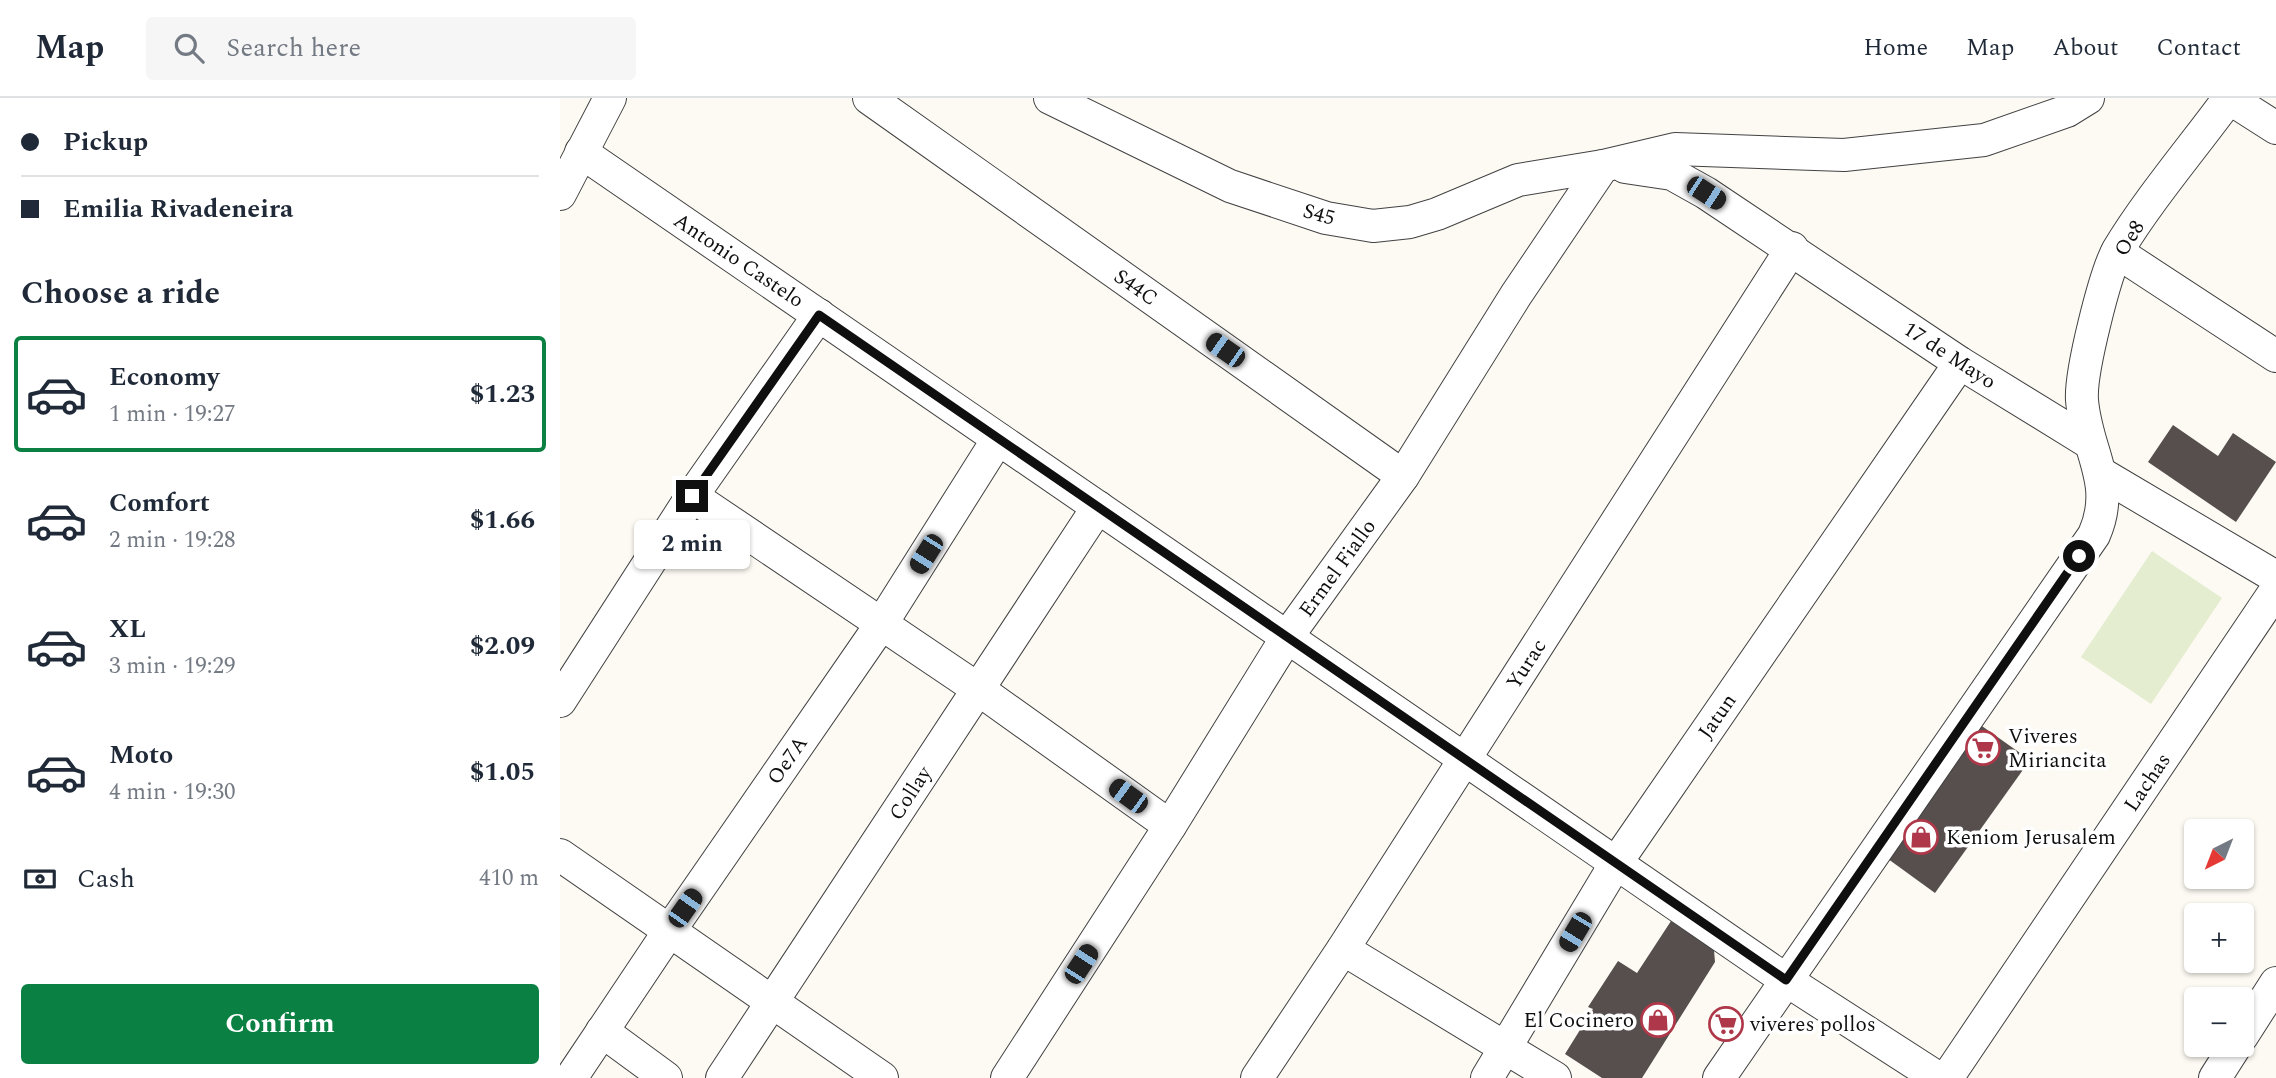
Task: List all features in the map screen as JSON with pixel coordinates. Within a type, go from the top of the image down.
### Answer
[{"type":"street","points":[[560,194],[610,98]]},
{"type":"street","name":"S44C","points":[[869,98],[1403,476]]},
{"type":"street","name":"S45","points":[[1050,98],[1230,186],[1326,218],[1373,226],[1410,222],[1437,214],[1518,180],[1603,166]]},
{"type":"street","points":[[1603,166],[1675,149],[1844,155],[1984,140],[2067,111],[2088,98]]},
{"type":"street","points":[[2229,98],[2276,128]]},
{"type":"street","name":"Oe8","points":[[2090,443],[2082,399],[2085,358],[2117,252],[2229,98]]},
{"type":"street","name":"Antonio Castelo","points":[[581,152],[1786,980],[1938,1078]]},
{"type":"street","name":"Ermel Fiallo","points":[[1007,1078],[1170,826],[1287,637],[1403,476],[1516,295],[1603,166]]},
{"type":"street","name":"17 de Mayo","points":[[1603,166],[1640,167],[1672,174],[1792,248],[1960,363],[2090,443]]},
{"type":"street","name":"Yurac","points":[[1257,1078],[1343,949],[1792,248]]},
{"type":"street","points":[[2117,252],[2276,356]]},
{"type":"street","points":[[560,701],[692,496],[819,315]]},
{"type":"street","name":"Jatun","points":[[1487,1078],[1616,863],[1960,363]]},
{"type":"street","name":"Oe7A","points":[[572,1078],[670,930],[882,623],[998,439]]},
{"type":"street","points":[[1719,1078],[2094,535],[2102,517],[2105,499],[2090,443]]},
{"type":"street","points":[[2100,473],[2276,577]]},
{"type":"street","points":[[692,496],[978,689],[1170,826]]},
{"type":"street","name":"Collay","points":[[722,1078],[1098,507]]},
{"type":"street","name":"Lachas","points":[[1947,1078],[2276,590]]},
{"type":"street","points":[[560,855],[882,1078]]},
{"type":"street","points":[[1343,949],[1555,1078]]},
{"type":"street","points":[[2254,1017],[2276,983]]},
{"type":"street","points":[[602,1031],[666,1078]]},
{"type":"street","points":[[2215,1078],[2228,1057]]},
{"type":"green space","points":[[2152,551],[2222,598],[2151,704],[2081,657]]},
{"type":"building","points":[[2173,425],[2218,456],[2233,433],[2276,462],[2236,522],[2148,462]]},
{"type":"building","points":[[1979,724],[2030,760],[1935,893],[1884,856]]},
{"type":"building","points":[[1671,921],[1714,950],[1715,962],[1642,1078],[1602,1078],[1565,1054],[1593,1009],[1588,1007],[1618,961],[1637,973]]},
{"type":"place","name":"Viveres Miriancita","points":[[1983,748]]},
{"type":"place","name":"Keniom Jerusalem","points":[[1921,837]]},
{"type":"place","name":"El Cocinero","points":[[1658,1020]]},
{"type":"place","name":"viveres pollos","points":[[1726,1024]]},
{"type":"route","points":[[692,496],[819,315],[1786,980],[2079,556]]}]
